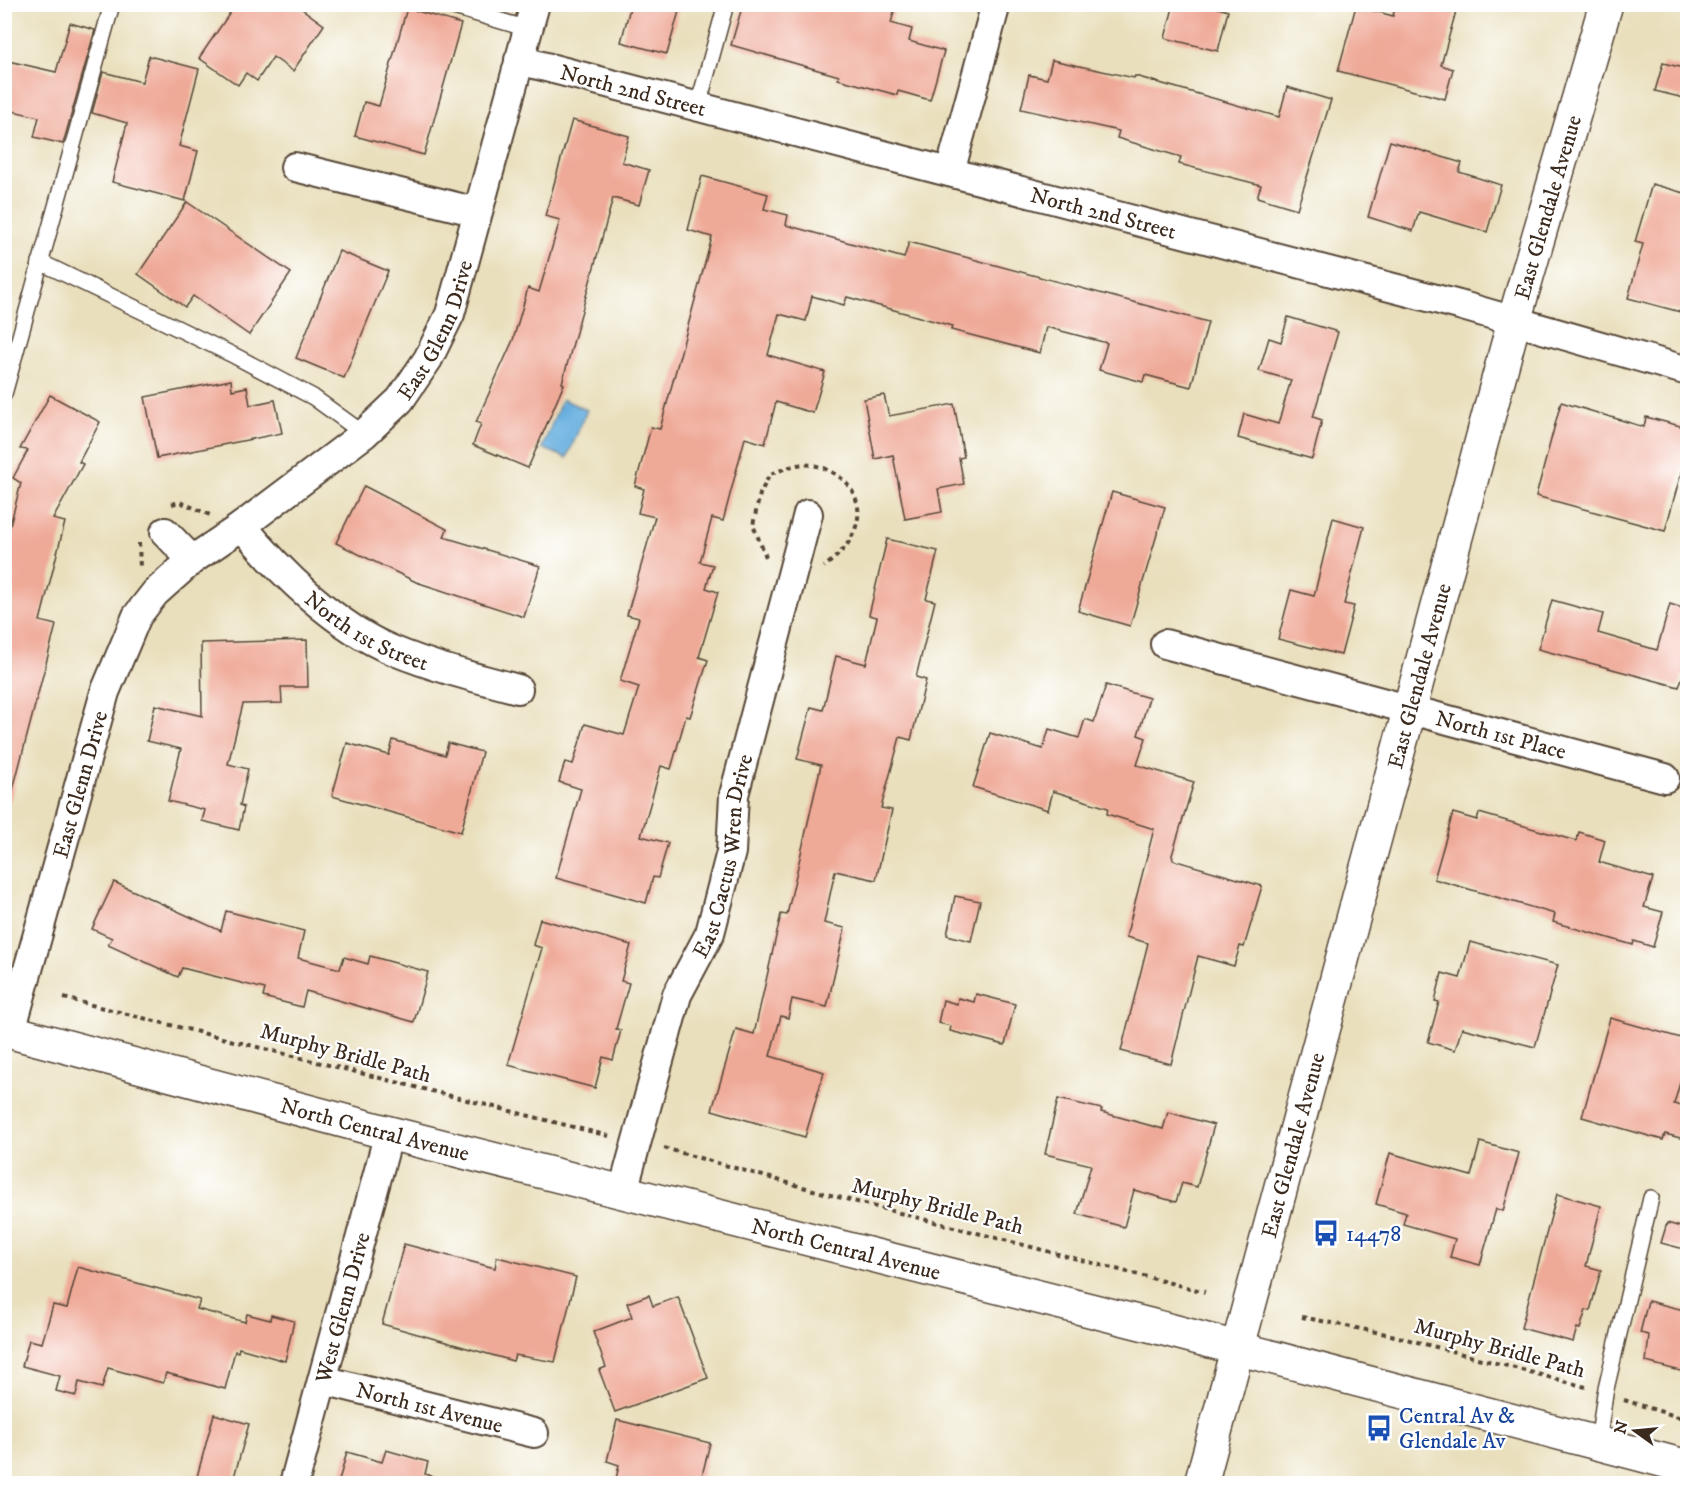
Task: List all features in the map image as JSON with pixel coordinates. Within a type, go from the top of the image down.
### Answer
[{"type":"main road","name":"East Glendale Avenue","points":[[1202,1484],[1514,321],[1606,4]]},
{"type":"main road","name":"North Central Avenue","points":[[8,1030],[389,1133],[1238,1349],[1688,1467]]},
{"type":"street","points":[[950,172],[996,4]]},
{"type":"street","name":"East Glenn Drive","points":[[8,1030],[105,692],[137,616],[155,593],[192,560],[242,526],[364,434],[400,400],[428,359],[450,314],[531,17]]},
{"type":"street","name":"North 2nd Street","points":[[519,60],[1514,321],[1688,371]]},
{"type":"street","points":[[295,167],[477,212]]},
{"type":"street","name":"East Cactus Wren Drive","points":[[623,1191],[677,994],[710,933],[731,852],[734,795],[808,514]]},
{"type":"street","name":"North 1st Street","points":[[242,526],[263,552],[331,614],[390,649],[448,670],[518,689]]},
{"type":"street","points":[[165,532],[192,560]]},
{"type":"street","name":"North 1st Place","points":[[1165,644],[1411,708],[1665,778]]},
{"type":"street","name":"West Glenn Drive","points":[[294,1484],[389,1133]]},
{"type":"street","name":"North 1st Avenue","points":[[323,1380],[534,1433]]},
{"type":"lane","points":[[4,394],[112,4]]},
{"type":"lane","points":[[444,4],[531,17]]},
{"type":"lane","points":[[698,106],[726,4]]},
{"type":"lane","points":[[40,262],[235,356],[313,398],[364,434]]},
{"type":"lane","points":[[1598,1444],[1605,1393],[1651,1198]]},
{"type":"path","name":"Murphy Bridle Path","points":[[64,998],[611,1136],[616,1131]]},
{"type":"path","name":"Murphy Bridle Path","points":[[664,1148],[833,1196],[1205,1292]]},
{"type":"path","name":"Murphy Bridle Path","points":[[1302,1317],[1391,1335],[1605,1393],[1688,1420]]},
{"type":"water","points":[[562,399],[587,410],[567,458],[542,448]]},
{"type":"building","points":[[236,4],[295,4],[324,25],[293,71],[273,57],[257,81],[246,73],[238,85],[199,58]]},
{"type":"building","points":[[631,4],[681,4],[667,54],[621,42]]},
{"type":"building","points":[[743,4],[896,4],[891,23],[912,29],[909,41],[944,51],[930,100],[898,91],[897,95],[838,79],[839,76],[731,45]]},
{"type":"building","points":[[1174,4],[1205,4],[1228,11],[1218,51],[1165,38]]},
{"type":"building","points":[[1396,4],[1458,4],[1441,65],[1453,69],[1445,99],[1338,71],[1356,6],[1393,16]]},
{"type":"building","points":[[407,8],[461,24],[424,155],[355,136],[364,102],[379,106]]},
{"type":"building","points":[[70,23],[95,30],[63,144],[34,137],[39,117],[4,109],[4,60],[56,72]]},
{"type":"building","points":[[149,56],[199,69],[179,146],[198,151],[185,201],[112,182],[127,123],[92,113],[103,72],[142,82]]},
{"type":"building","points":[[1052,60],[1134,78],[1135,76],[1279,117],[1287,87],[1331,100],[1297,209],[1257,197],[1261,185],[1179,164],[1181,157],[1117,138],[1119,131],[1021,109],[1029,75],[1047,79]]},
{"type":"building","points":[[1663,63],[1688,69],[1688,99],[1655,91]]},
{"type":"building","points":[[572,120],[629,136],[622,162],[649,170],[639,205],[613,198],[562,383],[564,384],[528,468],[473,445],[481,424],[476,422],[513,340],[528,288],[539,292],[560,220],[545,216]]},
{"type":"building","points":[[1390,141],[1462,163],[1459,172],[1501,185],[1487,232],[1419,212],[1413,231],[1368,217]]},
{"type":"building","points":[[702,176],[768,194],[764,209],[788,215],[786,225],[904,258],[909,242],[1208,322],[1191,387],[1145,375],[1143,382],[1099,370],[1107,343],[1046,327],[1040,353],[951,330],[952,326],[847,297],[844,305],[812,296],[806,321],[779,314],[768,355],[825,372],[813,413],[776,402],[765,444],[745,438],[723,521],[712,518],[700,562],[713,565],[706,588],[718,592],[699,657],[708,660],[690,717],[686,716],[671,769],[661,766],[641,836],[668,843],[658,878],[653,877],[646,903],[556,878],[581,789],[559,782],[565,762],[573,764],[585,724],[624,735],[639,687],[620,681],[639,618],[627,615],[655,517],[638,513],[644,489],[635,486],[651,427],[660,429],[712,237],[688,230]]},
{"type":"building","points":[[1652,184],[1688,194],[1688,314],[1628,298],[1643,244],[1635,242]]},
{"type":"building","points":[[187,202],[291,273],[249,335],[193,296],[185,307],[138,274]]},
{"type":"building","points":[[339,251],[388,271],[344,378],[296,358]]},
{"type":"building","points":[[1288,317],[1338,332],[1313,417],[1322,420],[1312,459],[1238,438],[1244,414],[1278,424],[1291,380],[1259,371],[1269,338],[1281,342]]},
{"type":"building","points":[[231,380],[232,390],[247,387],[250,405],[275,400],[282,433],[157,458],[145,397]]},
{"type":"building","points":[[50,395],[100,422],[79,462],[83,464],[53,519],[65,522],[40,621],[56,625],[10,801],[4,800],[4,549],[21,483],[13,478],[28,450],[20,449]]},
{"type":"building","points":[[884,395],[889,416],[954,404],[964,457],[959,458],[964,484],[938,489],[942,512],[905,519],[893,455],[875,459],[864,399]]},
{"type":"building","points":[[1561,402],[1644,427],[1646,417],[1688,428],[1688,448],[1665,531],[1536,496]]},
{"type":"building","points":[[364,486],[447,529],[444,537],[540,566],[524,617],[416,582],[336,543]]},
{"type":"building","points":[[1112,492],[1165,507],[1130,626],[1078,611]]},
{"type":"building","points":[[1333,518],[1364,527],[1344,604],[1354,606],[1341,655],[1278,639],[1291,590],[1314,596]]},
{"type":"building","points":[[887,539],[938,551],[926,599],[935,601],[916,677],[926,680],[911,740],[900,737],[881,808],[892,810],[876,880],[835,871],[824,923],[845,928],[827,1007],[792,999],[788,1018],[781,1016],[770,1056],[824,1072],[805,1137],[712,1110],[736,1029],[754,1034],[781,914],[787,915],[821,765],[797,759],[811,707],[823,710],[836,656],[866,664],[877,617],[869,615]]},
{"type":"building","points":[[1552,600],[1603,614],[1598,633],[1657,650],[1670,604],[1688,610],[1688,676],[1683,675],[1679,687],[1538,649]]},
{"type":"building","points":[[307,640],[308,687],[281,687],[282,703],[243,704],[228,764],[248,769],[240,805],[244,807],[239,830],[202,821],[205,810],[168,801],[181,749],[147,741],[155,705],[202,716],[201,643]]},
{"type":"building","points":[[1106,685],[1149,698],[1138,735],[1146,738],[1137,765],[1194,782],[1172,855],[1173,860],[1262,886],[1244,947],[1240,946],[1234,966],[1198,956],[1171,1064],[1121,1051],[1148,943],[1126,937],[1154,829],[1107,814],[1108,808],[1053,791],[1048,810],[973,787],[990,733],[1043,749],[1049,729],[1079,738],[1085,719],[1094,722]]},
{"type":"building","points":[[393,740],[445,755],[448,743],[482,752],[461,832],[332,796],[347,743],[389,755]]},
{"type":"building","points":[[1453,813],[1477,820],[1479,813],[1576,841],[1579,832],[1605,840],[1599,862],[1653,878],[1644,907],[1663,912],[1653,947],[1634,941],[1633,945],[1553,922],[1555,914],[1434,879]]},
{"type":"building","points":[[114,882],[221,931],[226,911],[304,931],[298,958],[340,969],[344,957],[368,964],[370,956],[428,972],[414,1022],[306,991],[302,1007],[263,997],[265,989],[182,968],[178,977],[108,945],[112,938],[92,929]]},
{"type":"building","points":[[955,896],[980,901],[971,941],[947,935]]},
{"type":"building","points":[[540,919],[631,945],[621,981],[629,983],[616,1029],[621,1030],[613,1060],[603,1057],[595,1088],[508,1065],[542,948],[533,945]]},
{"type":"building","points":[[1470,942],[1558,965],[1535,1047],[1462,1028],[1455,1050],[1428,1042],[1439,1002],[1435,1001],[1442,973],[1460,978]]},
{"type":"building","points":[[976,994],[1015,1004],[1005,1045],[950,1031],[951,1026],[938,1023],[943,1000],[957,1004],[958,998],[974,1002]]},
{"type":"building","points":[[1610,1018],[1688,1040],[1688,1054],[1674,1104],[1688,1108],[1688,1140],[1665,1134],[1663,1140],[1582,1117]]},
{"type":"building","points":[[1058,1099],[1102,1109],[1101,1112],[1163,1129],[1168,1112],[1214,1125],[1197,1187],[1182,1183],[1176,1202],[1134,1190],[1124,1227],[1077,1214],[1091,1165],[1045,1154]]},
{"type":"building","points":[[1480,1142],[1519,1153],[1503,1211],[1496,1209],[1480,1265],[1450,1257],[1455,1239],[1403,1224],[1406,1213],[1376,1204],[1390,1153],[1471,1176]]},
{"type":"building","points":[[1557,1194],[1601,1206],[1586,1266],[1601,1270],[1590,1311],[1586,1310],[1573,1342],[1521,1328]]},
{"type":"building","points":[[1667,1223],[1688,1229],[1688,1250],[1661,1243]]},
{"type":"building","points":[[404,1244],[495,1268],[497,1257],[576,1277],[555,1362],[515,1355],[513,1361],[382,1324]]},
{"type":"building","points":[[78,1267],[200,1300],[197,1309],[245,1322],[247,1314],[270,1320],[271,1315],[294,1321],[285,1361],[239,1348],[238,1352],[235,1351],[225,1389],[166,1373],[163,1383],[108,1368],[102,1388],[79,1382],[76,1396],[56,1391],[60,1376],[22,1366],[29,1340],[42,1343],[53,1305],[67,1308]]},
{"type":"building","points":[[649,1295],[653,1306],[678,1297],[708,1378],[615,1412],[599,1370],[606,1367],[593,1332],[632,1317],[627,1303]]},
{"type":"building","points":[[1648,1301],[1688,1311],[1688,1373],[1646,1362],[1649,1335],[1640,1333]]},
{"type":"building","points":[[214,1414],[249,1424],[232,1484],[195,1484]]},
{"type":"building","points":[[617,1420],[710,1443],[700,1484],[615,1484],[619,1465],[607,1461]]},
{"type":"building","points":[[386,1450],[428,1462],[425,1474],[434,1477],[433,1484],[338,1484],[347,1452],[382,1462]]},
{"type":"place","name":"14478","points":[[1326,1233]]},
{"type":"place","name":"Central Av & Glendale Av","points":[[1379,1428]]}]
